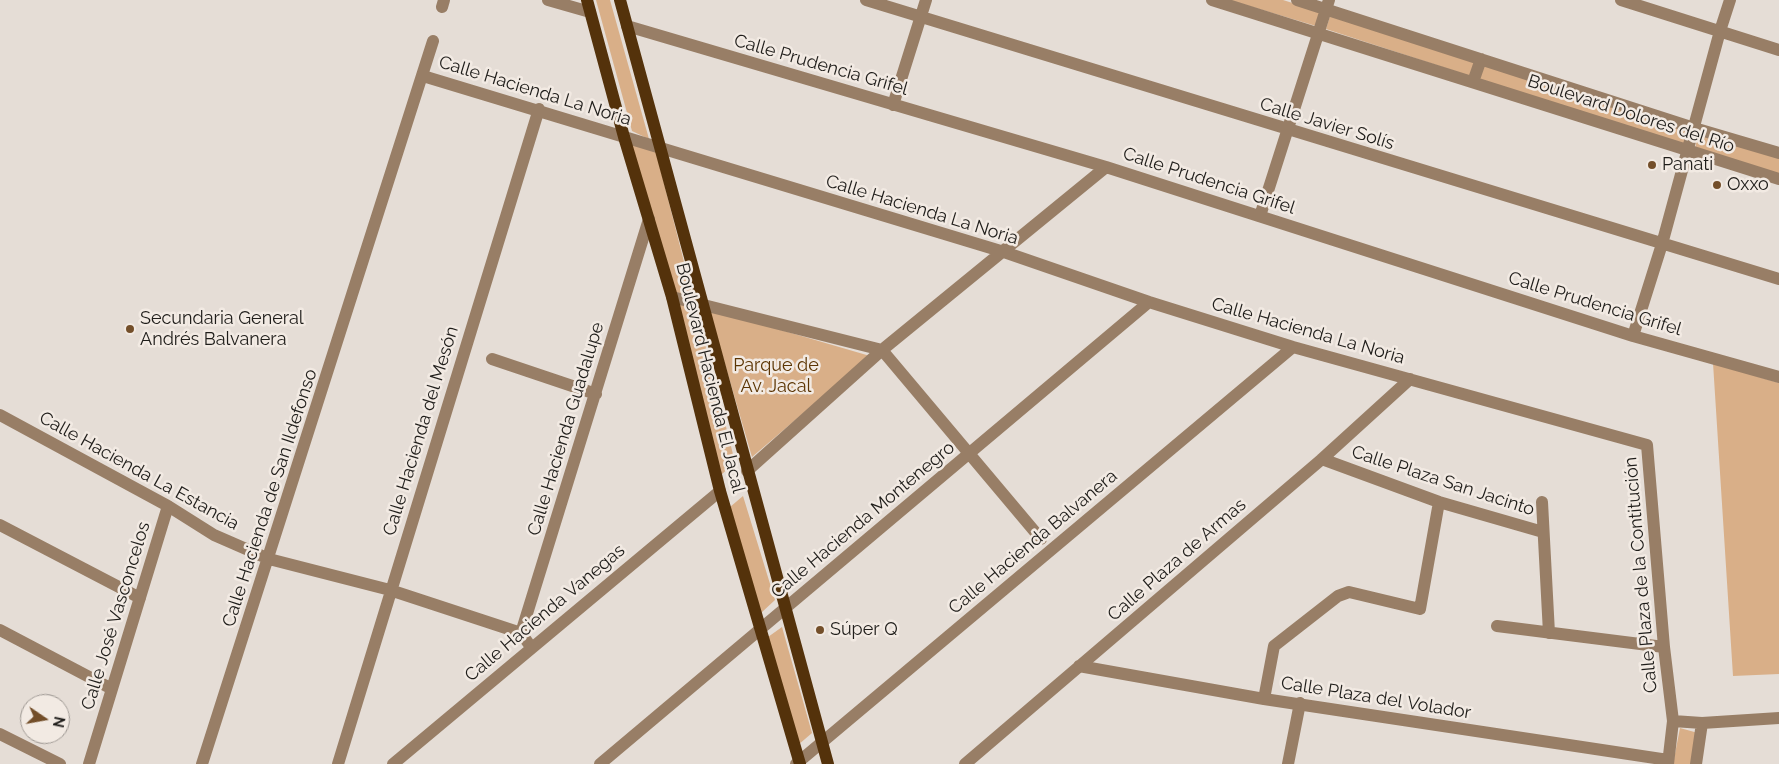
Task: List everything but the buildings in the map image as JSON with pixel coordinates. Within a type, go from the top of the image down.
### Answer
[{"type":"main road","name":"Boulevard Hacienda El Jacal","points":[[620,0],[828,764]]},
{"type":"main road","name":"Boulevard Hacienda El Jacal","points":[[589,6],[624,136],[672,297],[720,491],[798,763]]},
{"type":"street","points":[[548,0],[589,6]]},
{"type":"street","name":"Calle Javier Solís","points":[[866,0],[1288,131],[1779,279]]},
{"type":"street","points":[[893,105],[926,0]]},
{"type":"street","name":"Boulevard Dolores del Río","points":[[1212,0],[1226,2],[1779,179]]},
{"type":"street","name":"Boulevard Dolores del Río","points":[[1297,0],[1328,5],[1481,59],[1694,128],[1779,153]]},
{"type":"street","points":[[1633,336],[1662,244],[1730,0]]},
{"type":"street","points":[[1627,1],[1779,50]]},
{"type":"street","points":[[1260,216],[1328,5]]},
{"type":"street","name":"Calle Prudencia Grifel","points":[[627,26],[1106,167],[1633,336],[1779,377]]},
{"type":"street","name":"Calle Hacienda de San Ildefonso","points":[[202,764],[269,560],[433,42]]},
{"type":"street","points":[[1472,82],[1481,59]]},
{"type":"street","name":"Calle Hacienda La Noria","points":[[423,76],[539,109],[661,149],[1004,252],[1149,302],[1293,347],[1410,379]]},
{"type":"street","name":"Calle Hacienda del Mesón","points":[[338,764],[539,109]]},
{"type":"street","points":[[747,471],[882,350],[1106,167]]},
{"type":"street","name":"Calle Hacienda Guadalupe","points":[[521,633],[649,219]]},
{"type":"street","points":[[672,297],[882,350],[1042,539]]},
{"type":"street","name":"Calle Hacienda Montenegro","points":[[600,764],[1149,302]]},
{"type":"street","name":"Calle Hacienda Balvanera","points":[[798,763],[1293,347]]},
{"type":"street","points":[[492,359],[596,394]]},
{"type":"street","name":"Calle Plaza de Armas","points":[[970,763],[1080,666],[1322,459],[1410,379]]},
{"type":"street","name":"Calle Plaza de la Contitución","points":[[1410,379],[1647,444],[1664,647],[1673,721],[1668,762]]},
{"type":"street","name":"Calle Hacienda La Estancia","points":[[0,415],[168,506],[214,535],[269,560],[390,590],[521,633]]},
{"type":"street","name":"Calle Plaza San Jacinto","points":[[1322,459],[1438,502],[1543,532],[1549,633]]},
{"type":"street","name":"Calle Hacienda Vanegas","points":[[393,764],[720,491]]},
{"type":"street","points":[[1264,698],[1274,646],[1338,596],[1349,592],[1420,609],[1438,502]]},
{"type":"street","points":[[1542,502],[1543,532]]},
{"type":"street","name":"Calle José Vasconcelos","points":[[89,764],[168,506]]},
{"type":"street","points":[[0,526],[140,598]]},
{"type":"street","points":[[1497,626],[1664,647]]},
{"type":"street","points":[[0,630],[112,689]]},
{"type":"street","points":[[521,633],[531,647]]},
{"type":"street","name":"Calle Plaza del Volador","points":[[1080,666],[1264,698],[1668,762]]},
{"type":"street","points":[[1288,764],[1300,703]]},
{"type":"street","points":[[1673,721],[1702,723],[1779,718]]},
{"type":"street","points":[[1696,764],[1702,723]]},
{"type":"street","points":[[0,734],[60,764]]},
{"type":"green space","points":[[596,0],[610,0],[649,139],[632,131]]},
{"type":"green space","points":[[1229,0],[1283,0],[1321,12],[1316,26]]},
{"type":"green space","points":[[1330,16],[1688,131],[1684,146],[1326,29]]},
{"type":"green space","points":[[1698,134],[1779,158],[1779,174],[1695,149]]},
{"type":"green space","points":[[627,138],[655,148],[735,462],[720,476]]},
{"type":"green space","name":"Parque de Av. Jacal","points":[[709,309],[870,356],[752,457]]},
{"type":"green space","points":[[1713,363],[1779,383],[1779,674],[1733,676]]},
{"type":"green space","points":[[743,496],[775,600],[761,613],[730,507]]},
{"type":"green space","points":[[782,627],[812,733],[798,745],[768,637]]},
{"type":"green space","points":[[1680,728],[1698,733],[1693,764],[1673,764]]},
{"type":"place","name":"Panati","points":[[1652,165]]},
{"type":"place","name":"Oxxo","points":[[1717,185]]},
{"type":"place","name":"Secundaria General Andrés Balvanera","points":[[130,329]]},
{"type":"place","name":"Súper Q","points":[[820,630]]}]
